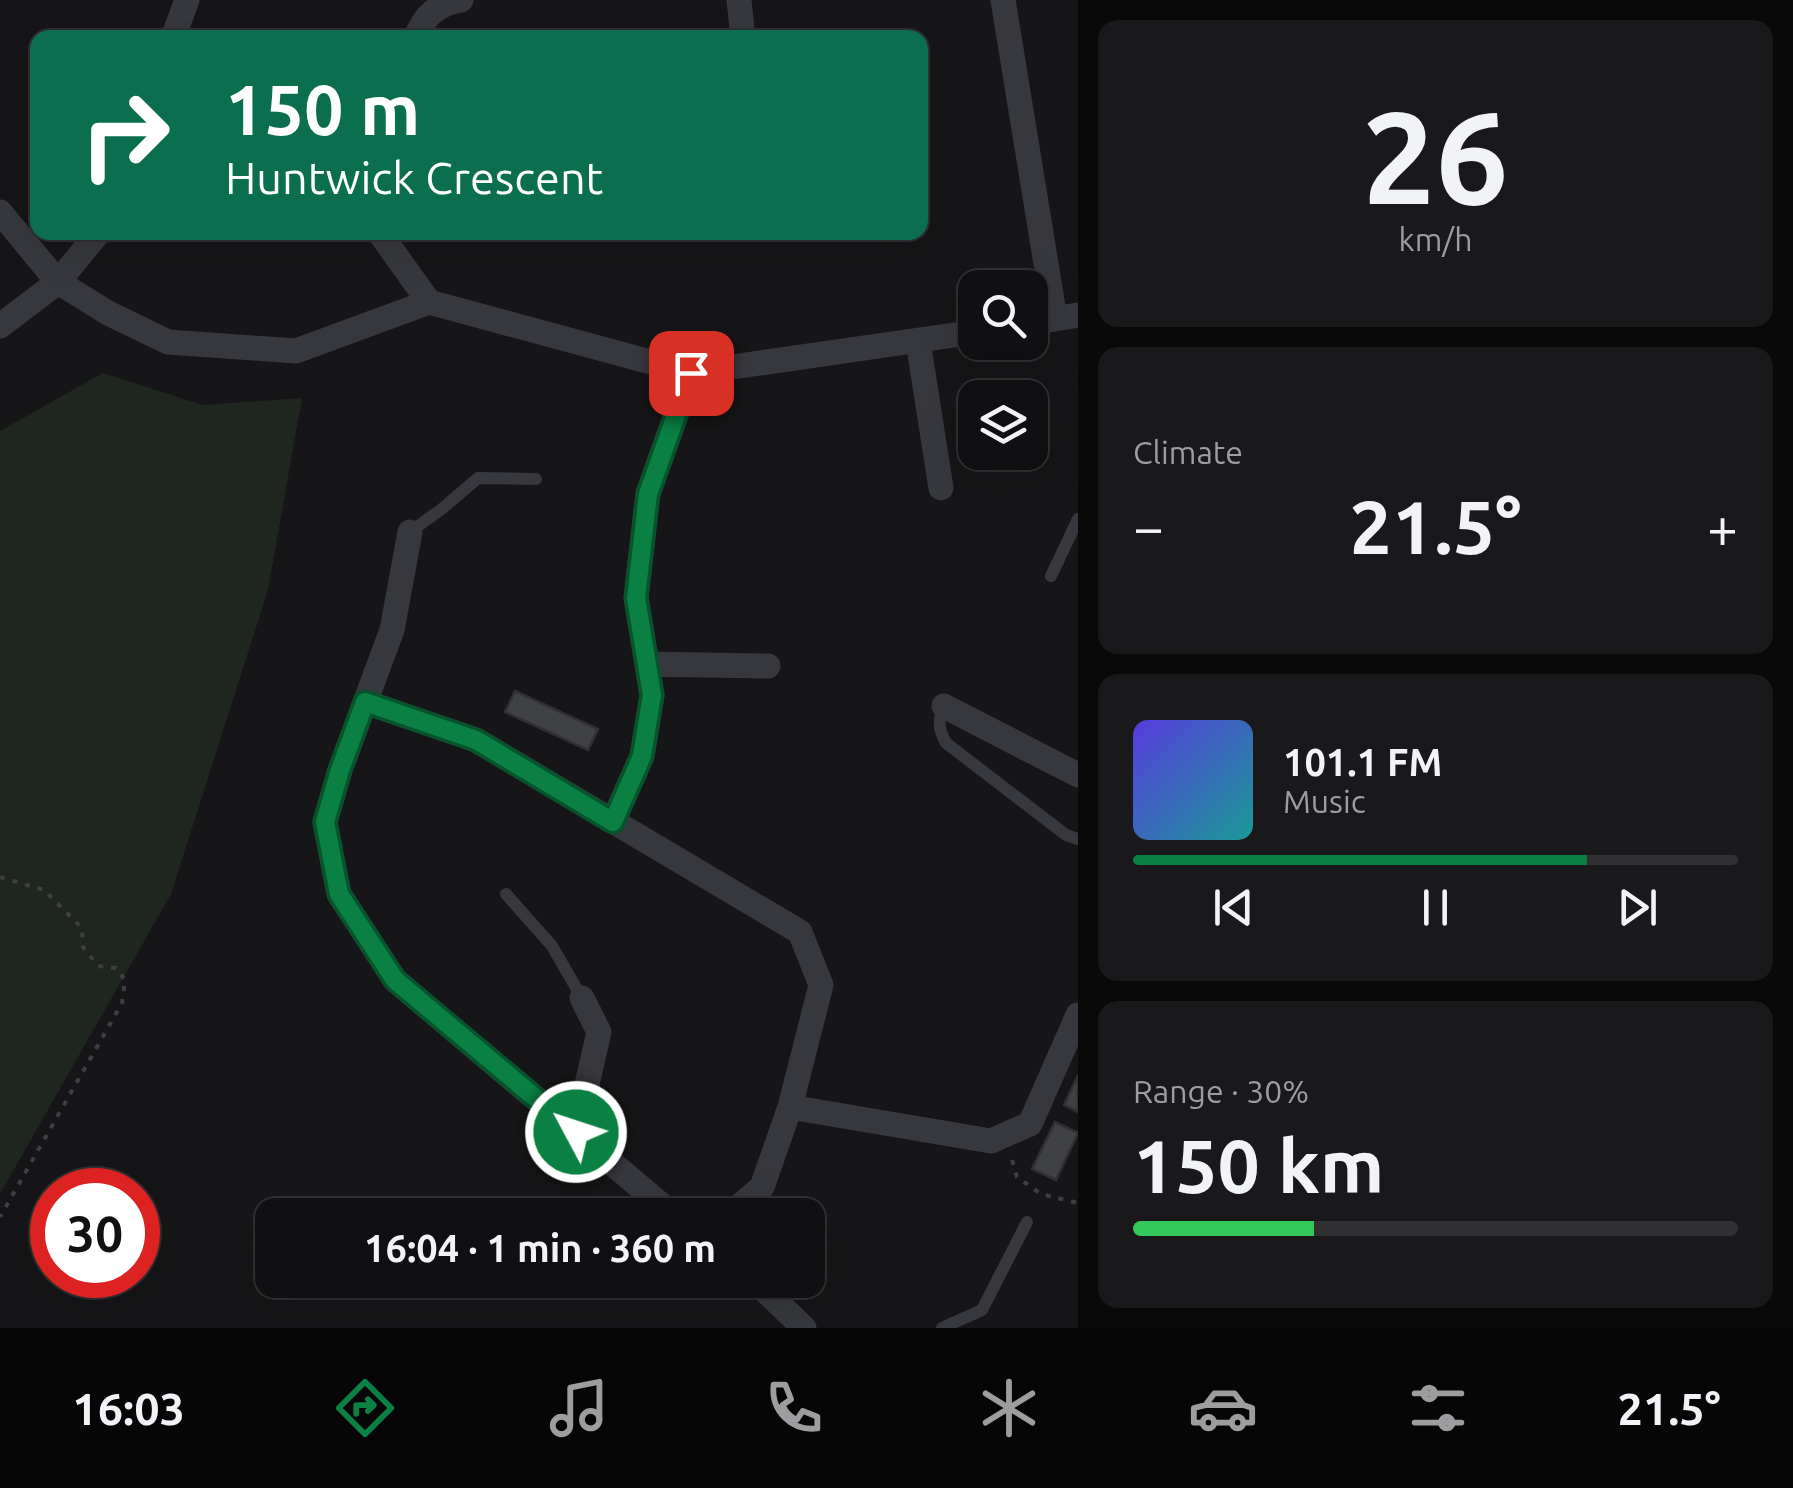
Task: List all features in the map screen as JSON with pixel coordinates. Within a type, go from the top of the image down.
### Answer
[{"type":"street","points":[[177,30],[188,0]]},
{"type":"street","points":[[419,30],[431,12],[461,0]]},
{"type":"street","points":[[739,0],[743,30]]},
{"type":"street","points":[[1003,0],[1054,319]]},
{"type":"street","points":[[0,212],[58,282],[108,313],[168,342],[296,351],[429,302],[691,373],[958,335]]},
{"type":"street","points":[[0,326],[58,282],[92,240]]},
{"type":"street","points":[[385,240],[429,302]]},
{"type":"street","points":[[918,342],[941,488]]},
{"type":"street","points":[[613,822],[642,756],[652,695],[636,598],[648,494],[691,373]]},
{"type":"street","points":[[410,532],[392,630],[325,822],[339,894],[395,980],[654,1198]]},
{"type":"street","points":[[647,664],[768,666]]},
{"type":"street","points":[[365,702],[476,740],[800,932],[821,985],[790,1107],[762,1187],[749,1198]]},
{"type":"street","points":[[944,706],[1078,775]]},
{"type":"street","points":[[576,1132],[599,1032],[582,998]]},
{"type":"street","points":[[790,1107],[991,1141],[1030,1124],[1078,1015]]},
{"type":"street","points":[[773,1298],[804,1328]]},
{"type":"lane","points":[[410,532],[478,478],[536,480]]},
{"type":"lane","points":[[1051,576],[1078,519]]},
{"type":"lane","points":[[944,706],[940,731],[946,743],[1066,836],[1078,840]]},
{"type":"lane","points":[[506,894],[552,946],[582,998]]},
{"type":"lane","points":[[942,1328],[982,1310],[1026,1222]]},
{"type":"path","points":[[0,877],[44,890],[82,928],[83,947],[98,966],[116,968],[126,980],[122,1004],[0,1217]]},
{"type":"path","points":[[1005,1135],[1017,1177],[1041,1194],[1078,1203]]},
{"type":"shaded area","points":[[103,373],[203,405],[302,398],[268,590],[171,894],[0,1194],[0,431]]},
{"type":"building","points":[[515,691],[598,729],[588,750],[505,712]]},
{"type":"building","points":[[1078,1075],[1078,1112],[1064,1105]]},
{"type":"building","points":[[1055,1122],[1078,1133],[1056,1180],[1032,1169]]},
{"type":"route","points":[[576,1132],[395,980],[339,894],[325,822],[365,702],[476,740],[613,822],[642,756],[652,695],[636,598],[648,494],[691,373]]}]
